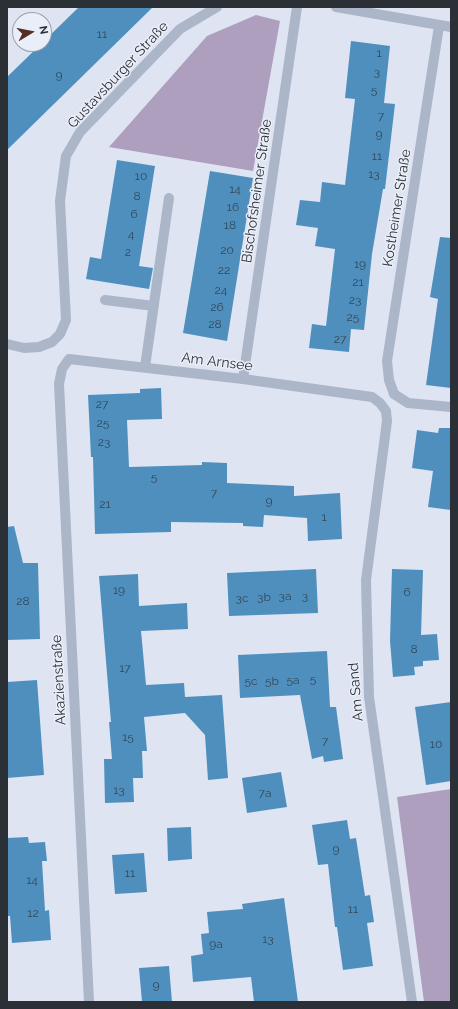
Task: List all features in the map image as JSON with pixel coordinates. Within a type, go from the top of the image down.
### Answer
[{"type":"street","name":"Gustavsburger Straße","points":[[7,344],[24,348],[39,347],[52,342],[60,334],[66,320],[60,201],[66,156],[80,132],[180,29],[217,7]]},
{"type":"street","name":"Bischofsheimer Straße","points":[[242,379],[297,7]]},
{"type":"street","points":[[336,7],[451,27]]},
{"type":"street","name":"Kostheimer Straße","points":[[439,26],[387,361],[389,380],[394,394],[408,403],[451,408]]},
{"type":"street","points":[[145,368],[169,198]]},
{"type":"street","points":[[105,300],[154,306]]},
{"type":"street","name":"Am Arnsee","points":[[69,359],[242,379],[361,395]]},
{"type":"street","name":"Akazienstraße","points":[[69,359],[62,369],[59,384],[89,1002]]},
{"type":"street","name":"Am Sand","points":[[361,395],[372,397],[380,403],[386,411],[387,421],[366,580],[369,689],[412,1002]]},
{"type":"shaded area","points":[[256,15],[280,21],[253,171],[109,147],[207,36]]},
{"type":"shaded area","points":[[451,789],[451,1002],[424,1002],[397,797]]},
{"type":"building","points":[[79,7],[153,7],[7,150],[7,77],[33,52],[52,52],[52,33]]},
{"type":"building","points":[[351,41],[390,46],[384,103],[395,104],[385,189],[383,189],[372,254],[364,330],[351,329],[349,352],[309,348],[312,324],[326,326],[335,249],[315,246],[318,228],[296,225],[300,200],[320,202],[322,182],[345,185],[355,99],[345,98]]},
{"type":"building","points":[[117,160],[155,166],[139,266],[153,268],[149,289],[86,279],[90,257],[101,259]]},
{"type":"building","points":[[210,171],[253,178],[227,341],[183,333]]},
{"type":"building","points":[[440,237],[451,238],[451,388],[426,385],[438,299],[430,297]]},
{"type":"building","points":[[161,388],[162,419],[127,420],[129,467],[202,465],[202,462],[227,463],[227,483],[294,486],[294,496],[340,493],[342,539],[308,541],[307,518],[264,515],[263,527],[243,526],[243,523],[171,522],[171,532],[95,534],[93,457],[91,457],[88,395],[140,393],[140,389]]},
{"type":"building","points":[[439,428],[451,428],[451,510],[428,507],[433,471],[412,468],[417,430],[438,433]]},
{"type":"building","points":[[14,526],[23,563],[38,563],[40,639],[7,640],[7,527]]},
{"type":"building","points":[[316,569],[318,613],[229,616],[227,573]]},
{"type":"building","points":[[392,569],[423,570],[421,635],[437,634],[439,660],[423,661],[423,666],[414,667],[415,675],[393,677],[390,641]]},
{"type":"building","points":[[138,574],[139,606],[187,603],[188,629],[141,631],[146,685],[184,683],[185,697],[222,695],[228,778],[208,780],[205,735],[185,713],[144,717],[147,751],[142,751],[143,778],[133,778],[134,802],[105,803],[104,759],[112,759],[109,722],[111,722],[99,576]]},
{"type":"building","points":[[327,651],[330,707],[336,707],[343,759],[324,762],[323,756],[312,759],[300,695],[240,698],[238,655]]},
{"type":"building","points":[[37,680],[44,775],[7,778],[7,682]]},
{"type":"building","points":[[451,702],[451,781],[426,785],[415,707]]},
{"type":"building","points":[[281,772],[287,807],[247,813],[242,778]]},
{"type":"building","points":[[347,820],[350,839],[356,838],[365,896],[370,895],[374,922],[367,923],[373,966],[343,970],[337,927],[335,927],[328,864],[318,865],[312,825]]},
{"type":"building","points":[[191,827],[192,859],[168,861],[167,828]]},
{"type":"building","points":[[28,837],[29,843],[45,842],[47,861],[42,861],[45,911],[49,910],[51,940],[12,943],[10,916],[7,916],[7,838]]},
{"type":"building","points":[[144,853],[147,892],[115,894],[112,855]]},
{"type":"building","points":[[284,898],[298,1002],[254,1002],[251,977],[193,982],[191,956],[203,954],[201,934],[209,933],[207,912],[243,909],[242,904]]},
{"type":"building","points":[[169,966],[172,1002],[142,1002],[139,968]]}]
